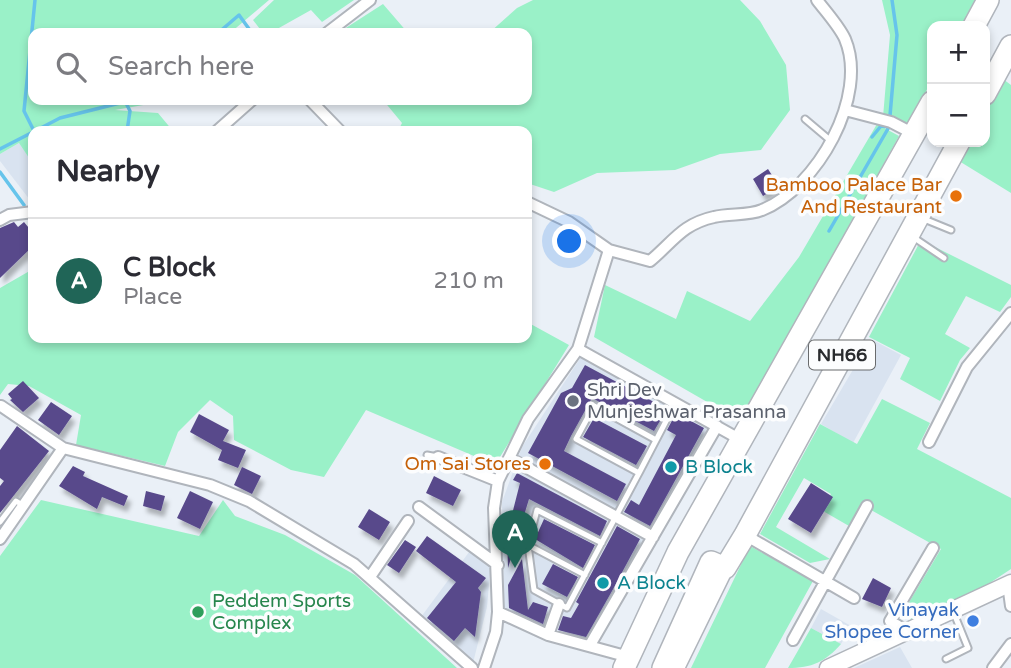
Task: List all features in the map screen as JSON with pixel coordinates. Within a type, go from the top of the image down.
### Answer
[{"type":"highway","points":[[977,21],[988,0]]},
{"type":"highway","points":[[990,85],[1011,46]]},
{"type":"highway","name":"NH66","points":[[626,662],[678,552],[927,111]]},
{"type":"highway","name":"NH66","points":[[725,568],[956,147]]},
{"type":"highway","points":[[663,668],[711,562],[725,568]]},
{"type":"main road","points":[[676,668],[725,568]]},
{"type":"main road","points":[[828,668],[1010,583]]},
{"type":"street","points":[[334,28],[370,0]]},
{"type":"street","points":[[532,204],[569,222],[609,250],[650,261],[668,241],[691,224],[715,216],[762,210],[788,193],[820,160],[831,141],[845,110],[852,82],[845,40],[817,0]]},
{"type":"street","points":[[223,126],[246,105]]},
{"type":"street","points":[[315,105],[335,126]]},
{"type":"street","points":[[845,110],[891,122],[914,134]]},
{"type":"street","points":[[0,220],[9,215],[28,213]]},
{"type":"street","points":[[484,668],[496,632],[498,612],[495,508],[498,481],[528,419],[578,349],[609,250]]},
{"type":"street","points":[[929,442],[967,367],[1011,313]]},
{"type":"street","points":[[578,349],[676,401],[743,441]]},
{"type":"street","points":[[1,406],[62,447],[210,485],[249,501],[370,577],[472,668]]},
{"type":"street","points":[[590,645],[717,426]]},
{"type":"street","points":[[0,539],[62,447]]},
{"type":"street","points":[[432,456],[498,481]]},
{"type":"street","points":[[509,458],[653,537]]},
{"type":"street","points":[[793,640],[867,506]]},
{"type":"street","points":[[419,507],[498,565]]},
{"type":"street","points":[[370,577],[408,521]]},
{"type":"street","points":[[745,535],[854,598]]},
{"type":"street","points":[[905,630],[891,621],[933,548]]},
{"type":"street","points":[[1010,583],[1011,606]]},
{"type":"street","points":[[548,635],[559,604]]},
{"type":"street","points":[[498,612],[548,635],[590,645],[626,662]]},
{"type":"street","points":[[993,668],[1011,645]]},
{"type":"lane","points":[[806,119],[831,141]]},
{"type":"lane","points":[[913,225],[951,230]]},
{"type":"lane","points":[[913,225],[944,258]]},
{"type":"lane","points":[[602,543],[537,510],[528,545],[534,590],[567,608],[602,543],[615,517],[639,473],[676,401]]},
{"type":"lane","points":[[639,473],[576,439],[594,406],[656,440]]},
{"type":"lane","points":[[0,522],[16,501],[24,506]]},
{"type":"lane","points":[[528,545],[585,575]]},
{"type":"lane","points":[[946,659],[968,648],[952,608]]},
{"type":"shaded area","points":[[19,143],[28,156],[28,197],[0,161],[0,154]]},
{"type":"shaded area","points":[[871,339],[901,355],[853,443],[821,424]]},
{"type":"shaded area","points":[[581,357],[708,428],[587,642],[504,613],[502,502],[522,447]]},
{"type":"shaded area","points":[[472,548],[491,562],[487,607],[473,663],[421,617]]},
{"type":"shaded area","points":[[821,609],[851,626],[841,644],[811,628]]},
{"type":"shaded area","points":[[900,647],[912,668],[854,668]]},
{"type":"green space","points":[[0,0],[269,0],[236,28],[28,28],[28,105],[143,105],[115,110],[158,113],[169,126],[28,126],[28,156],[19,143],[0,154]]},
{"type":"green space","points":[[274,0],[354,0],[322,22],[311,10],[279,28],[259,28],[253,20]]},
{"type":"green space","points":[[533,0],[740,0],[760,21],[786,65],[790,110],[761,150],[720,154],[675,170],[597,173],[554,192],[532,185],[532,126],[400,126],[402,123],[387,105],[532,105],[532,28],[495,28],[517,8]]},
{"type":"green space","points":[[882,0],[975,0],[964,21],[927,21],[927,89],[909,123],[883,117],[890,35]]},
{"type":"green space","points":[[383,4],[404,28],[346,28]]},
{"type":"green space","points":[[1003,79],[1011,85],[1011,193],[959,161],[966,147],[990,147],[990,103]]},
{"type":"green space","points":[[877,124],[899,136],[742,422],[594,337],[605,285],[676,319],[687,291],[750,321],[799,257]]},
{"type":"green space","points":[[921,240],[1011,285],[1011,297],[1000,312],[966,296],[945,334],[970,348],[960,360],[940,401],[900,379],[910,358],[869,337]]},
{"type":"green space","points":[[28,272],[28,343],[532,343],[532,325],[569,345],[495,465],[366,410],[324,477],[291,470],[234,440],[233,416],[210,400],[178,432],[165,466],[76,445],[81,415],[29,386],[8,384],[0,395],[0,288]]},
{"type":"green space","points":[[882,399],[930,423],[917,449],[1011,498],[1011,569],[976,592],[911,619],[902,614],[941,549],[862,505],[849,526],[823,511],[831,494],[804,478],[776,527],[830,559],[810,563],[760,534],[820,424],[857,444]]},
{"type":"green space","name":"Peddem Sports Complex","points":[[41,500],[199,536],[223,500],[235,516],[285,535],[355,575],[457,668],[0,668],[0,556]]},
{"type":"green space","points":[[750,546],[813,581],[765,668],[691,668]]},
{"type":"green space","points":[[811,628],[841,644],[818,663],[788,668]]},
{"type":"building","points":[[768,169],[779,186],[763,196],[753,179]]},
{"type":"building","points":[[14,222],[18,227],[24,222],[28,227],[28,251],[0,278],[0,228]]},
{"type":"building","points":[[585,365],[667,409],[654,431],[592,398],[571,436],[564,451],[626,484],[617,501],[528,453],[561,393],[572,388]]},
{"type":"building","points":[[23,381],[39,398],[23,412],[10,400],[12,399],[8,394]]},
{"type":"building","points":[[51,402],[72,416],[59,435],[38,420]]},
{"type":"building","name":"B Block","points":[[676,413],[704,428],[650,526],[624,512],[631,500],[639,505],[676,435],[667,430]]},
{"type":"building","points":[[199,414],[229,430],[223,441],[246,450],[238,468],[218,460],[222,450],[190,432]]},
{"type":"building","points":[[594,418],[647,446],[636,465],[583,437]]},
{"type":"building","points":[[17,426],[49,451],[0,513],[0,486],[4,481],[0,478],[0,450]]},
{"type":"building","points":[[73,466],[85,472],[83,476],[128,496],[124,506],[102,497],[97,509],[59,486]]},
{"type":"building","points":[[242,467],[261,476],[252,494],[234,485]]},
{"type":"building","points":[[517,473],[607,521],[600,536],[529,499],[508,568],[507,534],[520,483],[513,480]]},
{"type":"building","points":[[434,476],[461,490],[453,506],[426,493]]},
{"type":"building","points":[[811,483],[833,497],[811,533],[788,519]]},
{"type":"building","points":[[146,491],[165,496],[161,511],[143,506]]},
{"type":"building","points":[[190,491],[213,502],[200,529],[177,518]]},
{"type":"building","points":[[369,509],[390,522],[379,540],[358,527]]},
{"type":"building","points":[[544,519],[595,545],[583,568],[535,539]]},
{"type":"building","name":"A Block","points":[[617,526],[640,539],[586,637],[558,630],[563,616],[571,618],[579,604],[576,602]]},
{"type":"building","points":[[427,536],[486,578],[478,588],[481,592],[475,637],[465,628],[454,641],[427,618],[456,582],[416,551]]},
{"type":"building","points":[[405,540],[416,547],[399,573],[387,565]]},
{"type":"building","points":[[522,559],[528,610],[533,602],[548,607],[543,624],[509,608],[508,585]]},
{"type":"building","points":[[553,564],[578,577],[567,597],[542,584]]},
{"type":"building","points":[[873,578],[891,588],[882,607],[862,599]]},
{"type":"waterway","points":[[32,28],[35,0]]},
{"type":"waterway","points":[[829,231],[889,127],[897,35],[892,0]]},
{"type":"waterway","points":[[224,28],[239,15],[248,28]]},
{"type":"waterway","points":[[28,71],[24,111],[32,126]]},
{"type":"waterway","points":[[45,126],[60,118],[112,105]]},
{"type":"waterway","points":[[127,105],[130,111],[128,126]]},
{"type":"waterway","points":[[872,137],[881,126],[889,127]]},
{"type":"waterway","points":[[0,149],[28,135]]},
{"type":"waterway","points":[[0,172],[24,205]]},
{"type":"place","name":"Bamboo Palace Bar And Restaurant","points":[[956,196]]},
{"type":"place","name":"Shri Dev Munjeshwar Prasanna","points":[[573,401]]},
{"type":"place","name":"Om Sai Stores","points":[[545,464]]},
{"type":"place","name":"B Block","points":[[671,467]]},
{"type":"place","name":"C Block","points":[[515,568]]},
{"type":"place","name":"A Block","points":[[603,583]]},
{"type":"place","name":"Peddem Sports Complex","points":[[198,612]]},
{"type":"place","name":"Vinayak Shopee Corner","points":[[973,621]]}]
